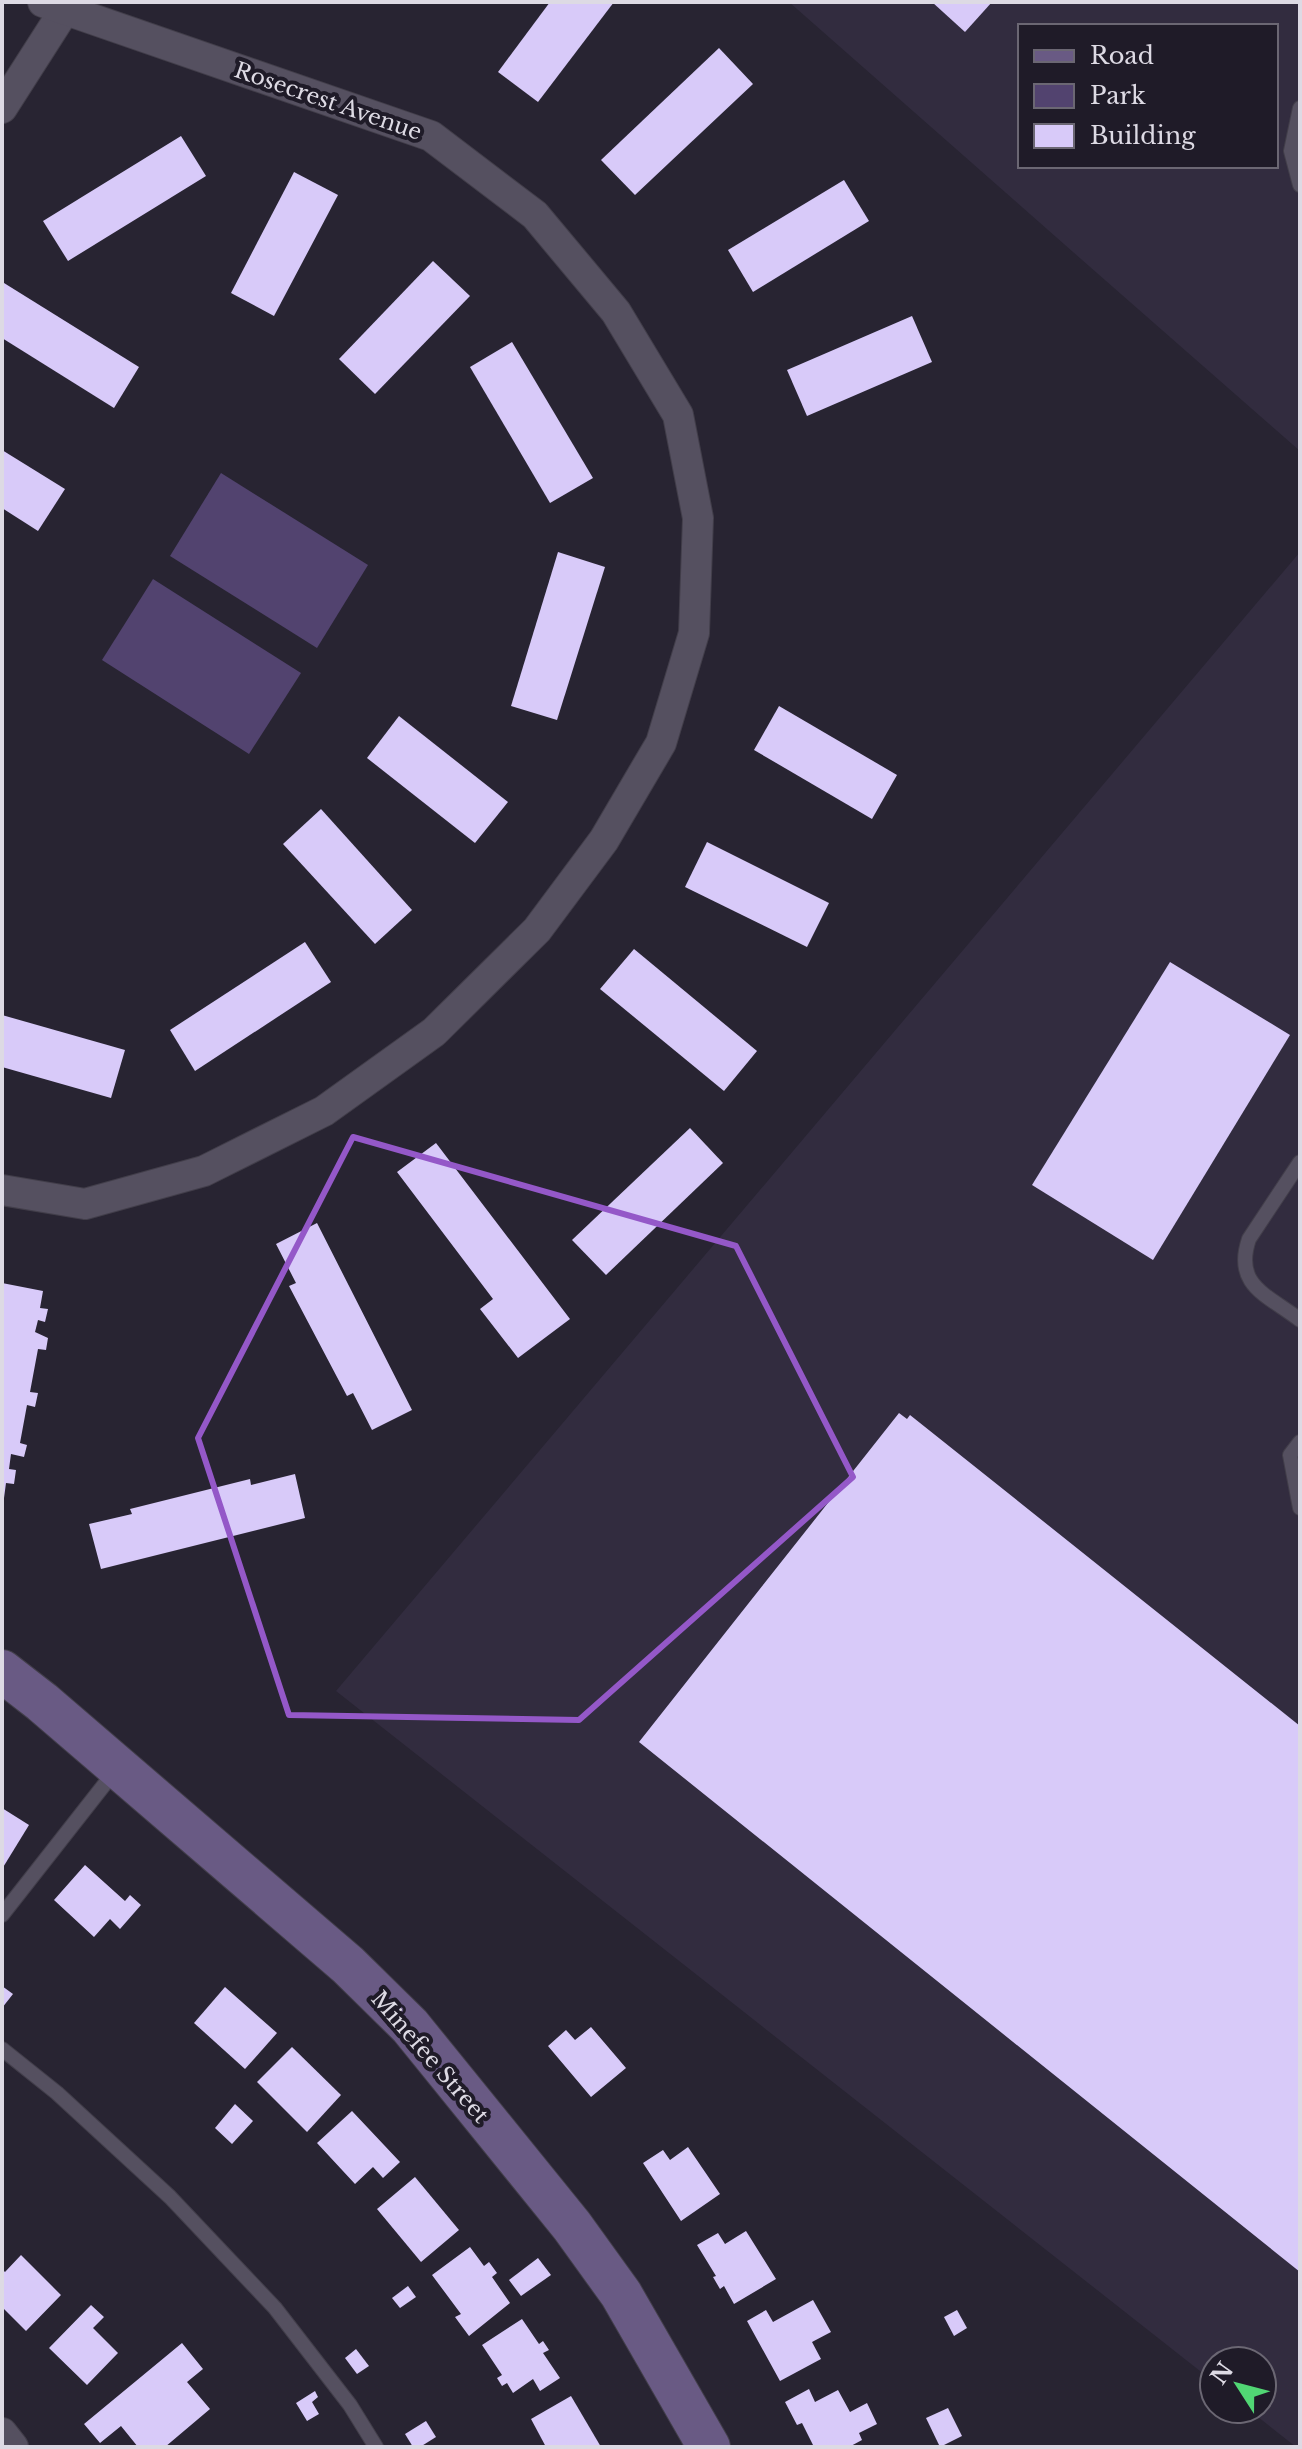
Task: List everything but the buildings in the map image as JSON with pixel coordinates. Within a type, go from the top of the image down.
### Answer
[{"type":"street","points":[[2,108],[53,7]]},
{"type":"street","name":"Rosecrest Avenue","points":[[2,1190],[85,1204],[204,1171],[324,1111],[434,1032],[537,930],[604,840],[661,743],[694,633],[698,518],[678,415],[616,312],[535,215],[431,136],[53,7]]},
{"type":"street","name":"Minefee Street","points":[[2,1671],[348,1965],[410,2026],[572,2226],[613,2283],[709,2447]]},
{"type":"street","points":[[2,2433],[13,2447]]},
{"type":"lane","points":[[1300,108],[1291,151],[1300,185]]},
{"type":"lane","points":[[1300,1162],[1249,1239],[1244,1254],[1244,1269],[1249,1281],[1300,1320]]},
{"type":"lane","points":[[1300,1442],[1290,1455],[1300,1508]]},
{"type":"lane","points":[[2,1915],[118,1767]]},
{"type":"lane","points":[[2,2049],[57,2093],[170,2197],[275,2308],[350,2405],[376,2447]]},
{"type":"highlighted area","points":[[353,1137],[736,1246],[853,1477],[579,1720],[289,1715],[198,1438]]},
{"type":"shaded area","points":[[789,2],[1300,2],[1300,451]]},
{"type":"shaded area","points":[[1300,552],[1300,2447],[1268,2425],[1278,2425],[1278,2345],[1198,2345],[1198,2369],[336,1691]]},
{"type":"green space","points":[[221,473],[368,565],[317,648],[170,556]]},
{"type":"green space","points":[[153,579],[301,673],[249,754],[102,660]]}]
